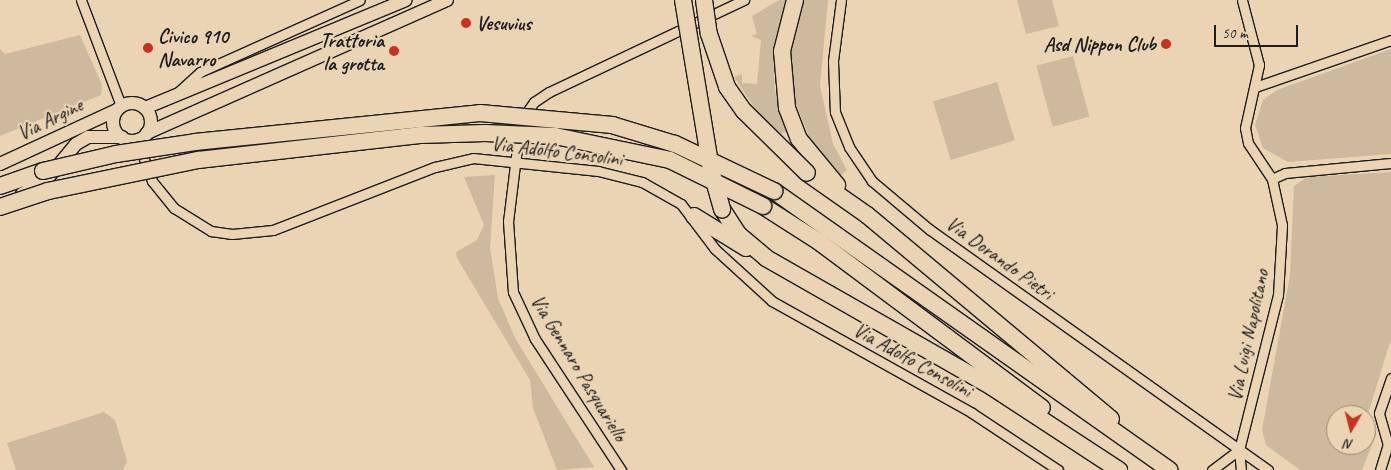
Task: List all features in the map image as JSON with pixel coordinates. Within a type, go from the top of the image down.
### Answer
[{"type":"highway","points":[[683,0],[711,170],[722,209],[739,236],[766,258]]},
{"type":"highway","points":[[704,0],[709,34],[727,87],[744,111],[807,174],[867,216],[1095,403],[1149,456]]},
{"type":"highway","points":[[795,0],[782,51],[787,108],[816,164],[867,216]]},
{"type":"highway","points":[[0,186],[116,154],[336,124],[480,113],[612,125],[675,144],[774,191],[1169,470]]},
{"type":"highway","points":[[0,207],[48,191],[198,160],[402,136],[485,132],[555,136],[670,160],[763,206],[818,241],[1124,470]]},
{"type":"highway","points":[[694,216],[992,387],[1119,470]]},
{"type":"street","points":[[81,0],[119,108],[114,128],[122,138],[142,136],[447,0]]},
{"type":"street","points":[[174,96],[200,72],[360,0]]},
{"type":"street","points":[[145,108],[406,0]]},
{"type":"street","name":"Via Gennaro Pasquariello","points":[[621,470],[535,338],[513,292],[507,250],[514,160],[522,120],[540,97],[744,0]]},
{"type":"street","name":"Via Dorando Pietri","points":[[841,0],[832,61],[835,112],[849,147],[872,181],[929,229],[1268,470]]},
{"type":"street","name":"Via Luigi Napolitano","points":[[1241,470],[1239,450],[1278,295],[1282,225],[1272,179],[1248,143],[1245,128],[1260,65],[1242,0]]},
{"type":"street","points":[[1255,87],[1391,40]]},
{"type":"street","points":[[119,108],[134,103],[145,108],[150,117],[142,136]]},
{"type":"street","name":"Via Argine","points":[[0,164],[119,108]]},
{"type":"street","name":"Via Adolfo Consolini","points":[[142,136],[152,180],[174,208],[211,231],[232,234],[273,230],[454,161],[514,160],[598,171],[642,182],[664,192],[694,216],[715,249],[772,301],[972,413],[1058,470]]},
{"type":"street","name":"Via Argine","points":[[0,202],[47,179],[88,137],[122,138]]},
{"type":"street","points":[[1272,179],[1285,173],[1391,163]]},
{"type":"street","points":[[1380,470],[1389,441],[1379,413],[1391,378]]},
{"type":"street","points":[[1212,470],[1239,450]]},
{"type":"shaded area","points":[[779,0],[787,0],[773,53],[775,92],[786,132],[781,134],[756,110],[734,77],[742,74],[742,83],[757,84],[761,40],[751,36],[757,34],[752,16]]},
{"type":"shaded area","points":[[804,0],[828,0],[820,86],[833,144],[847,170],[838,177],[812,144],[792,94],[790,49]]},
{"type":"shaded area","points":[[1017,0],[1052,0],[1059,26],[1026,34]]},
{"type":"shaded area","points":[[80,35],[102,85],[101,95],[0,136],[0,49],[5,54]]},
{"type":"shaded area","points":[[1391,49],[1391,154],[1288,162],[1263,148],[1255,125],[1263,100],[1277,90]]},
{"type":"shaded area","points":[[1073,56],[1089,117],[1053,127],[1036,66]]},
{"type":"shaded area","points":[[997,82],[1015,140],[951,160],[933,102]]},
{"type":"shaded area","points":[[1391,172],[1391,339],[1371,405],[1326,405],[1326,455],[1368,455],[1362,470],[1300,470],[1266,445],[1262,430],[1290,275],[1294,186],[1307,177]]},
{"type":"shaded area","points":[[495,175],[490,248],[498,298],[515,338],[594,467],[557,470],[533,408],[530,380],[457,258],[456,252],[477,240],[484,225],[464,177]]},
{"type":"shaded area","points":[[104,412],[115,420],[127,461],[123,470],[16,470],[7,443]]},
{"type":"place","name":"Vesuvius","points":[[466,23]]},
{"type":"place","name":"Asd Nippon Club","points":[[1166,44]]},
{"type":"place","name":"Civico 910 Navarro","points":[[148,48]]},
{"type":"place","name":"Trattoria la grotta","points":[[394,51]]}]
